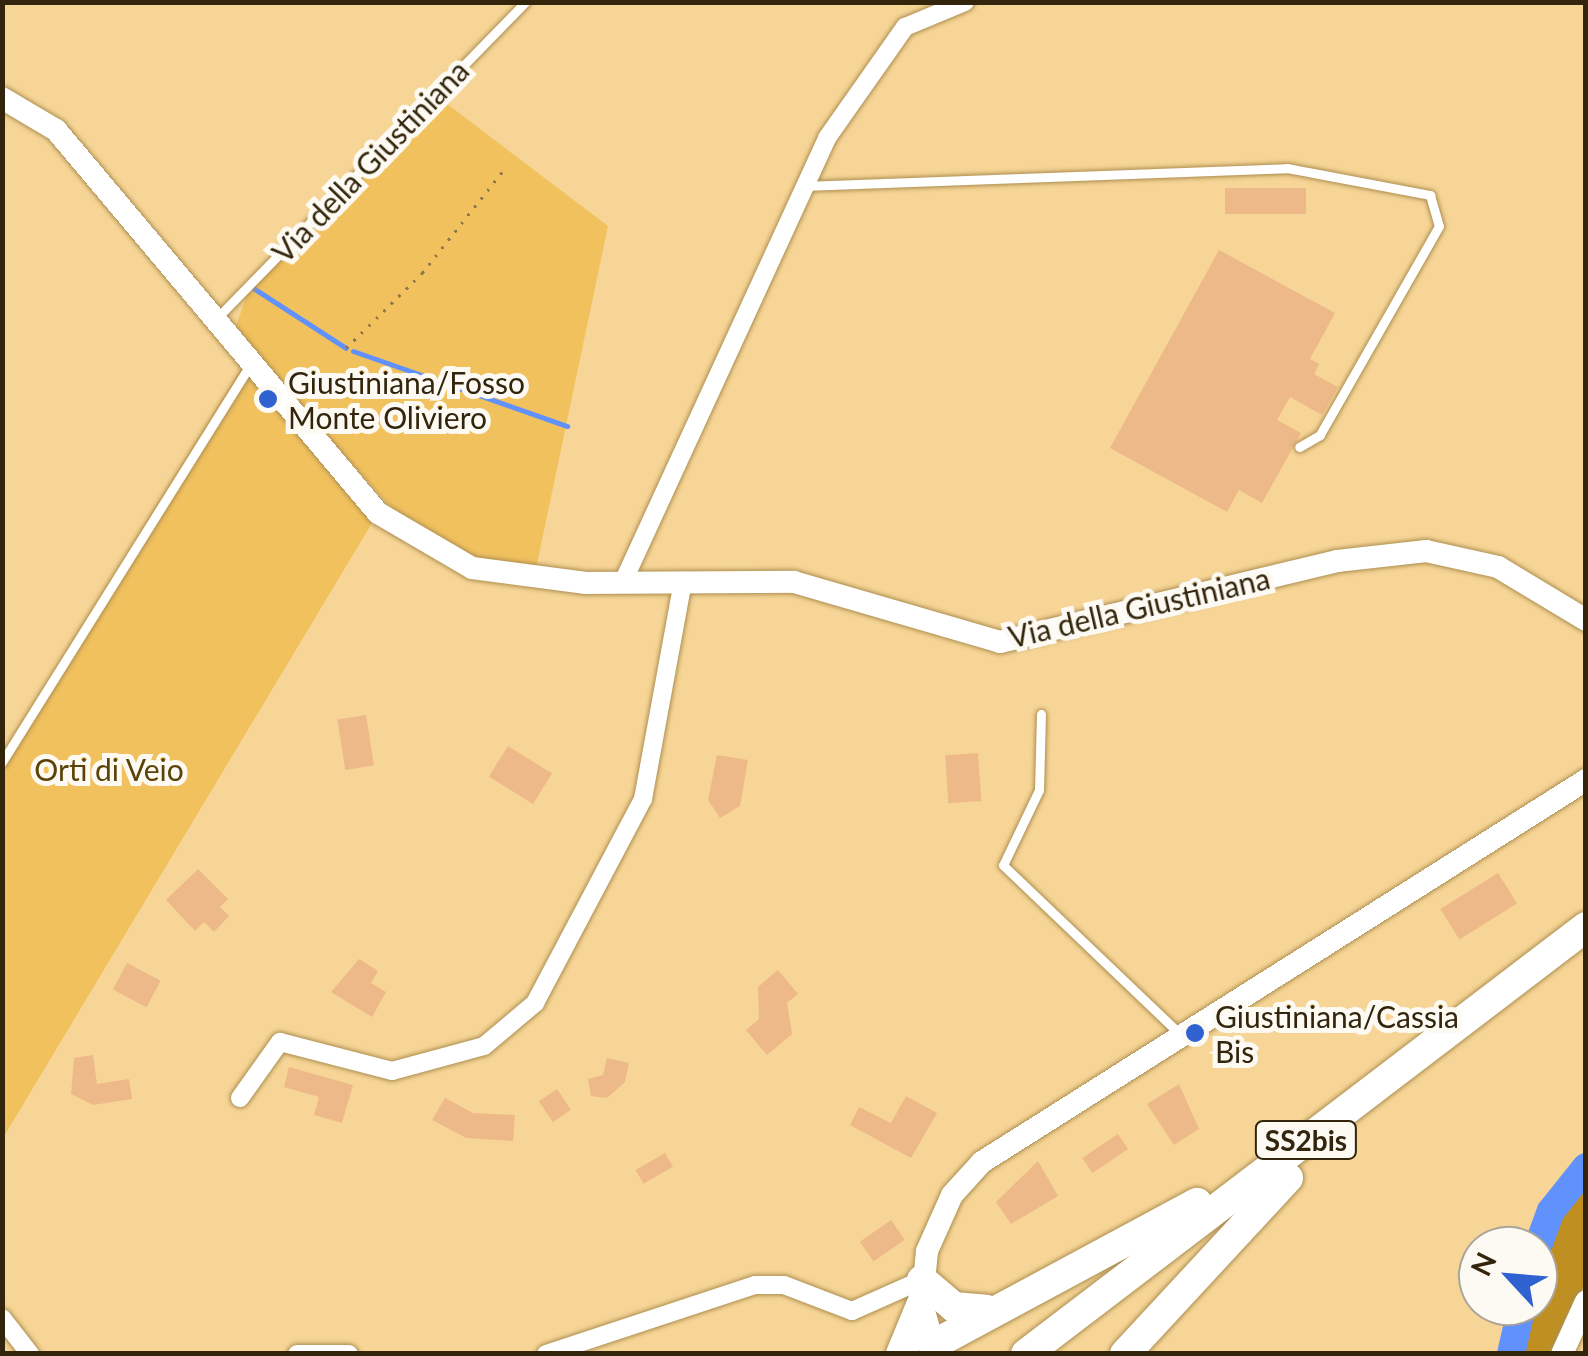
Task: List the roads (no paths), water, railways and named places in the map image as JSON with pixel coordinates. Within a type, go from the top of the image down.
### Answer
[{"type":"highway","name":"SS2bis","points":[[1057,1354],[1586,927]]},
{"type":"highway","name":"SS2bis","points":[[1026,1354],[1586,952]]},
{"type":"highway","points":[[934,1349],[986,1310],[1290,1165]]},
{"type":"highway","points":[[1125,1354],[1290,1165]]},
{"type":"highway","points":[[901,1354],[922,1291],[949,1305],[986,1310]]},
{"type":"street","points":[[624,582],[800,186],[905,26],[965,2]]},
{"type":"street","name":"Via della Giustiniana","points":[[2,98],[56,130],[251,364],[410,538],[509,576],[838,589],[1000,642],[1337,561],[1426,552],[1498,567],[1586,620]]},
{"type":"street","points":[[240,1098],[280,1042],[403,1069],[484,1046],[535,1003],[643,799],[683,581]]},
{"type":"street","points":[[934,1349],[922,1291],[943,1211],[982,1162],[1586,780]]},
{"type":"street","points":[[546,1354],[756,1285],[784,1284],[852,1311],[922,1291]]},
{"type":"street","points":[[1562,1354],[1586,1301]]},
{"type":"street","points":[[2,1318],[30,1354]]},
{"type":"street","points":[[296,1354],[349,1354]]},
{"type":"lane","name":"Via della Giustiniana","points":[[216,320],[525,2]]},
{"type":"lane","points":[[800,186],[1286,168],[1430,194],[1439,226],[1320,435],[1299,447]]},
{"type":"lane","points":[[2,762],[251,364]]},
{"type":"lane","points":[[1041,714],[1039,790],[1004,865],[1180,1034]]},
{"type":"waterway","points":[[250,286],[346,348]]},
{"type":"waterway","points":[[353,351],[567,426]]},
{"type":"waterway","points":[[1545,1226],[1551,1211],[1586,1167]]},
{"type":"waterway","points":[[1511,1354],[1517,1326]]},
{"type":"place","name":"Giustiniana/Fosso Monte Oliviero","points":[[268,399]]},
{"type":"place","name":"Giustiniana/Cassia Bis","points":[[1195,1033]]},
{"type":"park label","name":"Orti di Veio","points":[[109,769]]}]
